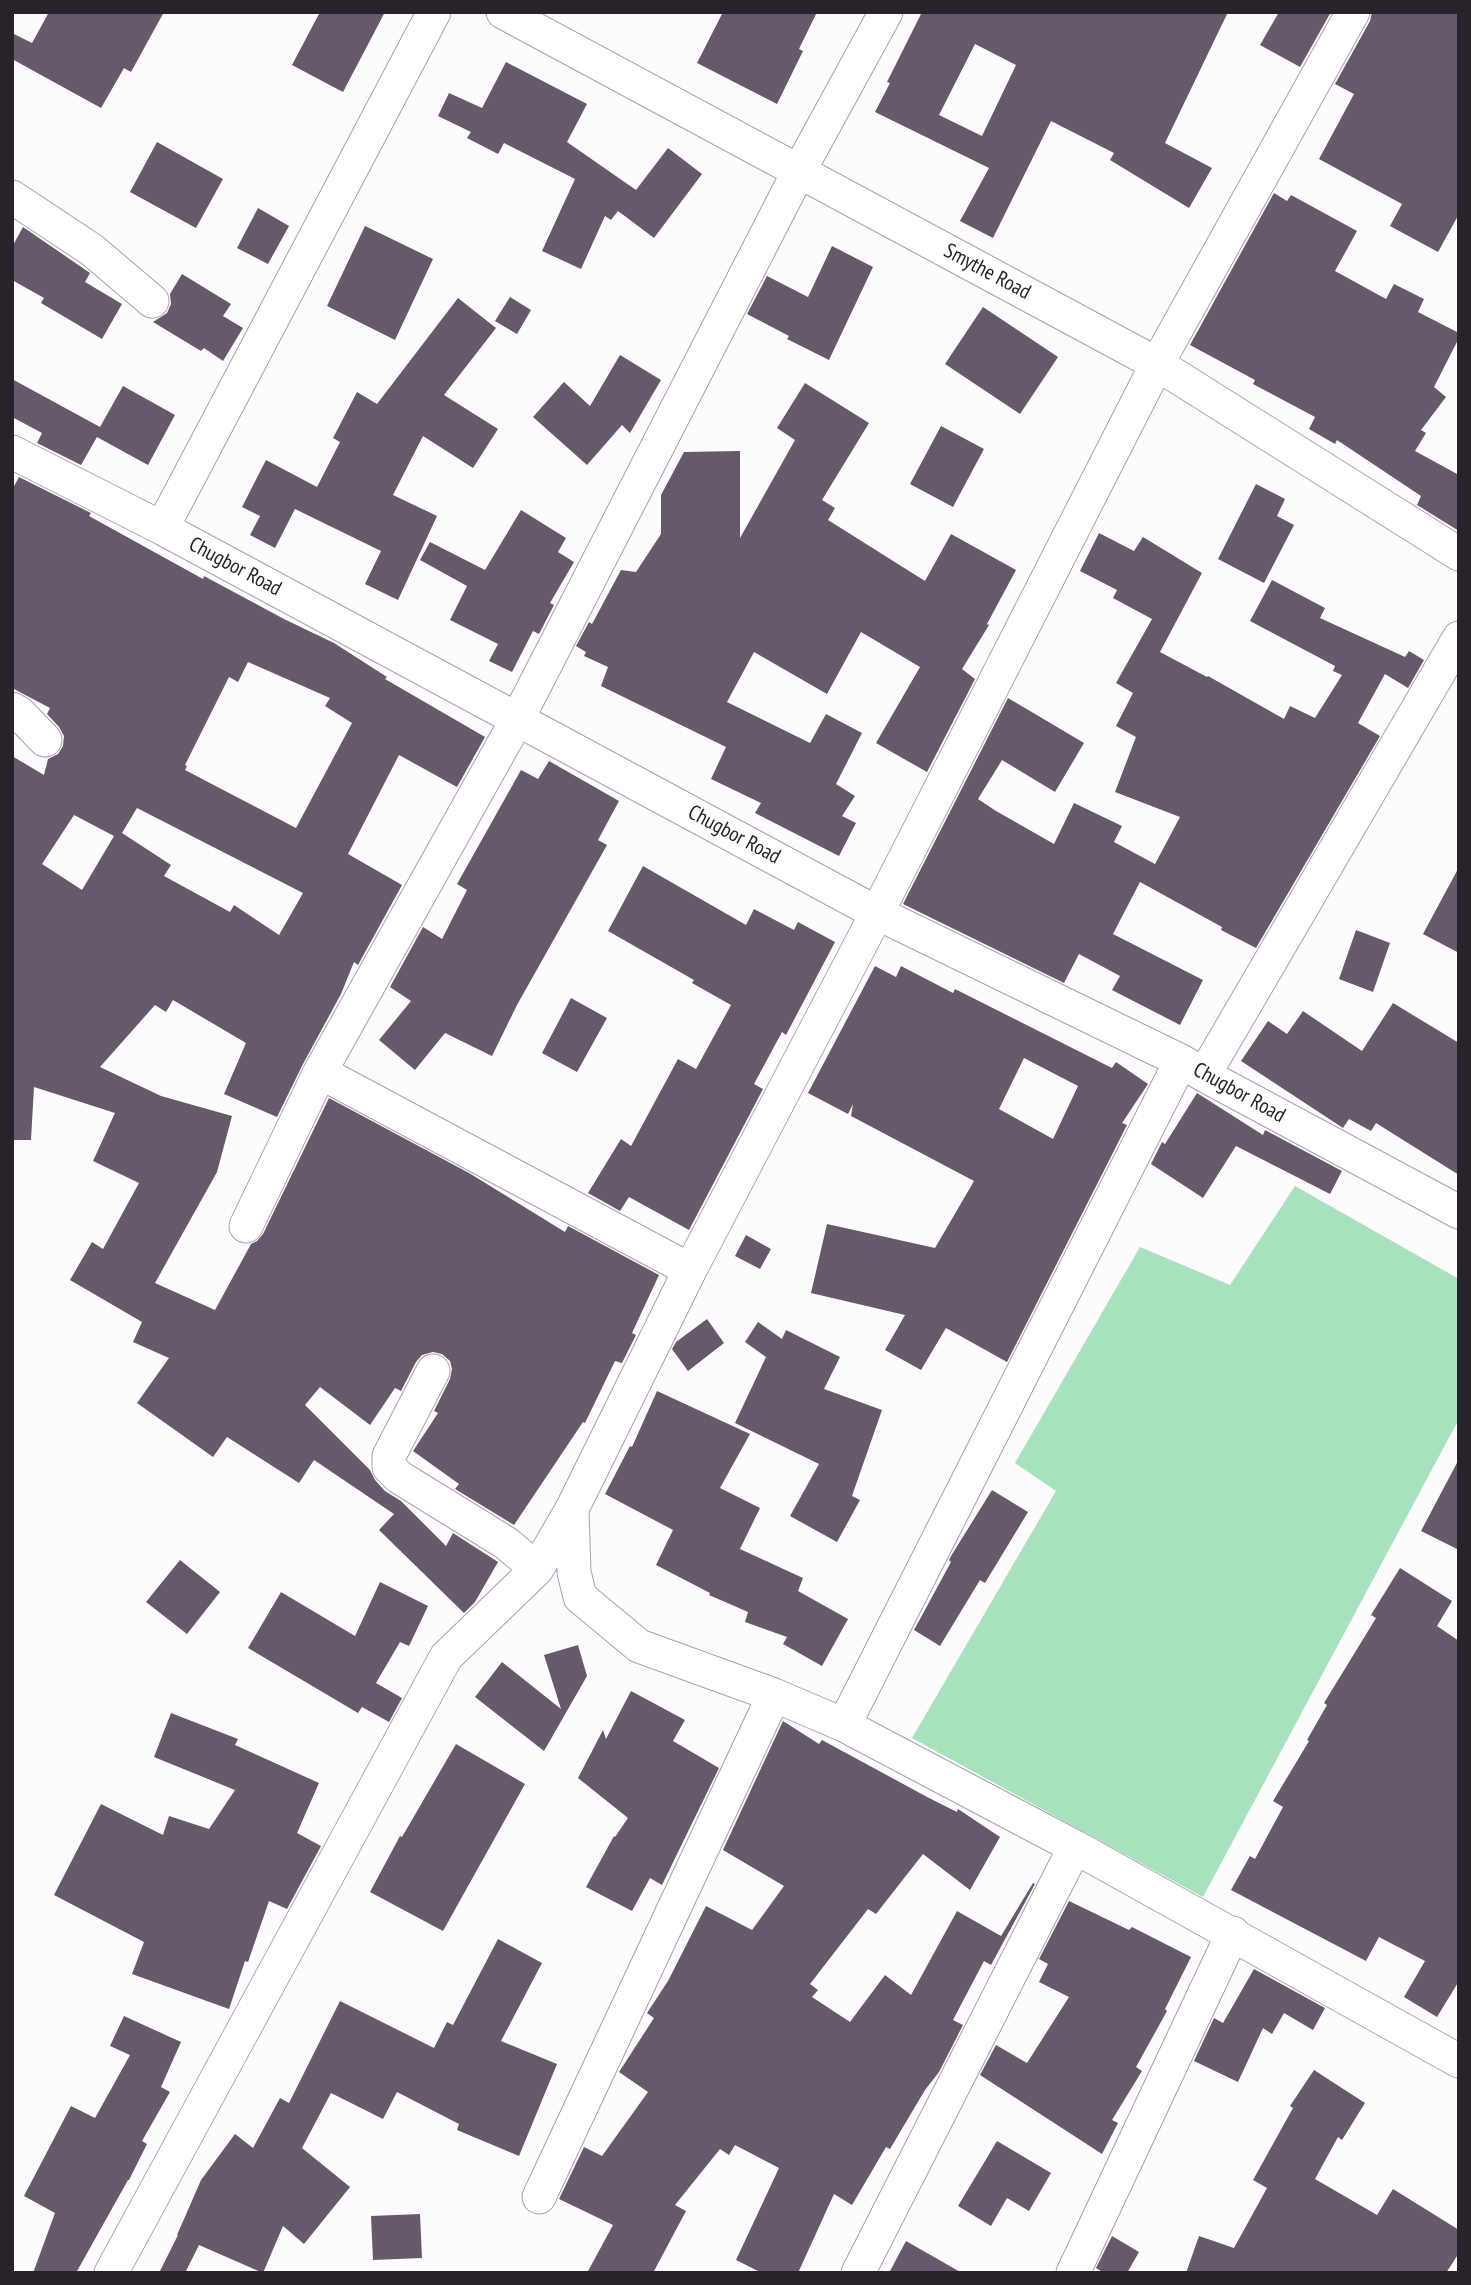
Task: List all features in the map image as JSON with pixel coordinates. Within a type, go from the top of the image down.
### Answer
[{"type":"street","points":[[162,528],[434,12]]},
{"type":"street","name":"Smythe Road","points":[[503,12],[1157,364],[1459,554]]},
{"type":"street","points":[[246,1226],[320,1072],[518,718],[799,171],[886,12]]},
{"type":"street","points":[[111,2273],[446,1657],[537,1569],[572,1509],[690,1270],[877,913],[1157,364],[1353,12]]},
{"type":"street","points":[[12,197],[92,250],[152,301]]},
{"type":"street","name":"Chugbor Road","points":[[12,452],[162,528],[877,913],[1192,1068],[1459,1212]]},
{"type":"street","points":[[844,1725],[1192,1068],[1459,638]]},
{"type":"street","points":[[12,709],[45,740]]},
{"type":"street","points":[[320,1072],[690,1270]]},
{"type":"street","points":[[433,1371],[389,1456],[389,1467],[399,1477],[506,1543],[537,1569]]},
{"type":"street","points":[[572,1509],[574,1572],[580,1597],[639,1646],[774,1695],[844,1725],[1233,1933],[1459,2061]]},
{"type":"street","points":[[539,2197],[774,1695]]},
{"type":"street","points":[[858,2273],[1075,1847]]},
{"type":"street","points":[[1073,2273],[1233,1933]]},
{"type":"green space","points":[[1295,1186],[1459,1279],[1459,1419],[1203,1897],[912,1738],[1056,1491],[1015,1463],[1140,1247],[1230,1285]]},
{"type":"building","points":[[49,12],[164,12],[131,72],[124,68],[101,108],[12,59],[12,33],[32,43]]},
{"type":"building","points":[[320,12],[385,12],[343,92],[292,65]]},
{"type":"building","points":[[723,12],[817,12],[799,49],[803,51],[777,104],[697,63]]},
{"type":"building","points":[[922,12],[1228,12],[1165,143],[1212,168],[1189,208],[1110,160],[1114,153],[1051,121],[993,238],[960,221],[989,168],[875,112],[890,83],[887,82]],"holes":[[[975,44],[1016,65],[982,136],[939,115]]]},
{"type":"building","points":[[1279,12],[1331,12],[1300,67],[1260,45]]},
{"type":"building","points":[[1372,12],[1459,12],[1459,214],[1438,252],[1390,226],[1402,204],[1319,159],[1354,94],[1335,84],[1370,21]]},
{"type":"building","points":[[506,62],[587,104],[567,142],[636,190],[668,148],[702,174],[654,238],[618,211],[611,220],[605,216],[581,269],[542,251],[575,179],[504,143],[498,154],[467,138],[471,132],[438,116],[449,93],[482,108]]},
{"type":"building","points":[[157,142],[223,179],[196,228],[130,192]]},
{"type":"building","points":[[1274,193],[1287,201],[1291,195],[1357,231],[1335,271],[1386,299],[1394,284],[1424,299],[1418,312],[1459,333],[1459,338],[1434,387],[1446,397],[1421,430],[1426,433],[1415,451],[1459,475],[1459,531],[1417,505],[1421,496],[1337,440],[1335,444],[1309,429],[1315,417],[1253,384],[1255,380],[1190,345]]},
{"type":"building","points":[[258,208],[289,226],[268,264],[237,248]]},
{"type":"building","points":[[365,226],[433,259],[395,340],[327,306]]},
{"type":"building","points":[[23,227],[90,273],[85,282],[122,304],[102,339],[41,303],[44,298],[12,280],[12,247]]},
{"type":"building","points":[[832,246],[873,267],[829,360],[787,339],[789,336],[747,314],[767,276],[808,297]]},
{"type":"building","points":[[182,274],[231,304],[223,316],[243,328],[223,361],[204,348],[201,351],[153,322],[167,313],[171,304],[170,294]]},
{"type":"building","points":[[510,297],[531,310],[517,334],[495,321]]},
{"type":"building","points":[[458,298],[496,328],[444,395],[498,429],[473,468],[423,436],[393,495],[437,516],[398,600],[365,584],[381,551],[295,509],[275,548],[250,535],[260,516],[242,507],[266,460],[317,487],[340,442],[333,438],[357,392],[377,404]]},
{"type":"building","points":[[983,307],[1058,357],[1020,414],[945,364]]},
{"type":"building","points":[[620,355],[661,380],[630,433],[622,425],[587,465],[533,417],[564,382],[590,406]]},
{"type":"building","points":[[12,379],[100,427],[123,386],[175,415],[148,465],[97,437],[81,465],[37,443],[42,433],[12,417]]},
{"type":"building","points":[[805,383],[869,423],[822,500],[835,508],[828,520],[925,581],[951,534],[1016,570],[987,624],[989,625],[962,669],[975,679],[927,772],[876,743],[920,667],[861,632],[827,694],[754,652],[727,702],[810,743],[826,714],[862,733],[836,784],[855,796],[842,816],[856,823],[839,856],[755,813],[761,803],[711,779],[726,747],[601,686],[608,667],[584,656],[586,652],[576,646],[589,622],[592,624],[621,570],[636,572],[661,534],[661,495],[684,452],[740,451],[740,538],[795,440],[777,428]]},
{"type":"building","points":[[941,426],[984,449],[953,507],[910,484]]},
{"type":"building","points":[[19,477],[91,513],[89,516],[203,579],[204,576],[334,643],[387,677],[385,679],[485,737],[457,787],[399,755],[348,854],[402,885],[358,965],[354,962],[341,994],[277,1117],[224,1094],[246,1043],[173,1000],[166,1012],[155,1005],[100,1067],[161,1096],[232,1116],[217,1172],[155,1283],[215,1310],[251,1244],[263,1234],[329,1098],[469,1173],[565,1232],[568,1226],[659,1275],[632,1333],[636,1335],[622,1363],[615,1361],[585,1423],[583,1422],[514,1525],[455,1489],[459,1484],[413,1451],[438,1413],[434,1411],[450,1379],[450,1361],[442,1354],[433,1352],[422,1355],[401,1391],[395,1388],[370,1425],[320,1387],[305,1405],[370,1470],[385,1491],[401,1501],[446,1546],[453,1533],[498,1562],[475,1602],[464,1613],[379,1530],[394,1514],[314,1460],[299,1483],[227,1437],[213,1457],[137,1403],[169,1358],[133,1342],[142,1322],[70,1280],[92,1242],[103,1249],[139,1183],[93,1161],[115,1113],[34,1087],[31,1140],[12,1140],[12,756],[44,775],[48,759],[58,754],[63,746],[64,736],[47,714],[50,708],[12,688],[12,490]],"holes":[[[248,662],[330,698],[325,706],[352,723],[296,828],[185,770],[185,765],[229,677],[238,682]],[[137,808],[303,893],[279,935],[234,905],[230,912],[164,876],[171,865],[122,833]],[[74,815],[114,836],[82,890],[42,864]]]},
{"type":"building","points":[[1256,484],[1285,499],[1277,516],[1294,525],[1264,583],[1218,559]]},
{"type":"building","points":[[521,510],[566,538],[558,552],[574,562],[550,603],[554,605],[539,634],[533,631],[512,672],[489,661],[498,644],[450,620],[467,586],[420,560],[430,542],[485,570]]},
{"type":"building","points":[[1099,533],[1134,551],[1143,537],[1202,573],[1160,652],[1284,719],[1290,706],[1315,718],[1342,675],[1333,671],[1335,666],[1250,621],[1272,580],[1325,608],[1320,618],[1405,657],[1409,651],[1424,660],[1408,688],[1385,674],[1358,723],[1380,736],[1256,948],[1140,882],[1113,934],[1203,980],[1180,1025],[1112,990],[1120,976],[1079,954],[1064,983],[903,904],[1008,698],[1084,743],[1055,792],[1002,760],[978,799],[1054,844],[1074,803],[1122,826],[1114,842],[1155,864],[1180,817],[1115,792],[1136,737],[1116,726],[1133,693],[1116,683],[1152,619],[1113,598],[1117,590],[1080,571]]},
{"type":"building","points":[[549,761],[619,801],[598,840],[607,845],[517,1005],[492,1056],[445,1033],[415,1070],[379,1040],[411,1001],[390,987],[423,927],[442,939],[467,890],[457,884],[521,770],[538,779]]},
{"type":"building","points":[[643,866],[746,925],[754,909],[794,930],[798,922],[835,942],[786,1035],[782,1032],[754,1084],[763,1089],[689,1230],[629,1197],[620,1211],[588,1193],[621,1139],[631,1146],[678,1059],[696,1069],[731,1005],[692,983],[694,980],[608,931]]},
{"type":"building","points":[[1459,867],[1459,953],[1423,934]]},
{"type":"building","points":[[1356,930],[1390,943],[1373,992],[1339,979]]},
{"type":"building","points":[[875,966],[896,977],[901,966],[953,993],[955,989],[1112,1068],[1116,1062],[1148,1084],[1122,1123],[1127,1125],[1007,1362],[946,1328],[921,1370],[885,1350],[905,1315],[811,1293],[827,1224],[935,1248],[974,1181],[851,1116],[853,1104],[848,1114],[808,1093]],"holes":[[[1024,1058],[1078,1086],[1053,1139],[999,1109]]]},
{"type":"building","points":[[571,998],[607,1018],[577,1072],[542,1053]]},
{"type":"building","points":[[1393,1003],[1459,1043],[1459,1175],[1376,1123],[1371,1131],[1349,1119],[1343,1128],[1241,1061],[1268,1021],[1287,1034],[1303,1011],[1362,1051]]},
{"type":"building","points":[[1197,1093],[1263,1135],[1265,1130],[1342,1171],[1330,1194],[1236,1146],[1203,1198],[1151,1164],[1162,1142],[1165,1144]]},
{"type":"building","points":[[746,1235],[771,1249],[760,1269],[735,1256]]},
{"type":"building","points":[[707,1319],[724,1343],[688,1371],[672,1349],[676,1342]]},
{"type":"building","points":[[758,1322],[782,1339],[786,1330],[840,1357],[824,1389],[882,1410],[852,1496],[860,1500],[837,1542],[790,1516],[819,1464],[735,1423],[766,1357],[745,1342]]},
{"type":"building","points":[[657,1391],[750,1434],[720,1488],[760,1508],[740,1549],[803,1578],[798,1591],[848,1619],[822,1666],[783,1644],[787,1637],[745,1622],[748,1612],[709,1595],[710,1593],[656,1565],[673,1530],[605,1494],[630,1446],[632,1447]]},
{"type":"building","points":[[1459,1459],[1459,1550],[1421,1531]]},
{"type":"building","points":[[992,1490],[1028,1512],[985,1583],[980,1580],[940,1646],[914,1630],[951,1562],[951,1556]]},
{"type":"building","points":[[180,1560],[220,1592],[187,1634],[146,1602]]},
{"type":"building","points":[[1400,1568],[1452,1601],[1437,1626],[1459,1641],[1459,1981],[1437,2017],[1404,1997],[1425,1961],[1379,1937],[1366,1961],[1231,1890],[1250,1856],[1255,1859],[1283,1807],[1273,1801],[1309,1741],[1307,1740],[1327,1705],[1324,1703],[1376,1618],[1371,1615]]},
{"type":"building","points":[[380,1582],[428,1606],[409,1646],[400,1642],[376,1683],[402,1698],[389,1722],[362,1707],[358,1713],[248,1648],[281,1592],[355,1636]]},
{"type":"building","points":[[578,1645],[587,1676],[544,1751],[475,1697],[502,1662],[561,1709],[544,1655]]},
{"type":"building","points":[[631,1691],[685,1720],[673,1741],[719,1768],[662,1885],[650,1878],[632,1911],[586,1887],[614,1836],[628,1818],[578,1778],[603,1730],[606,1739]]},
{"type":"building","points":[[171,1713],[238,1739],[235,1745],[319,1783],[297,1833],[321,1846],[287,1909],[269,1901],[229,2009],[132,1974],[144,1942],[54,1895],[101,1804],[163,1835],[169,1816],[209,1829],[235,1790],[154,1757]]},
{"type":"building","points":[[783,1721],[819,1744],[822,1740],[929,1798],[957,1812],[958,1809],[1000,1837],[970,1890],[923,1854],[876,1914],[868,1909],[810,1984],[818,1990],[812,1997],[850,2022],[885,1975],[911,1995],[957,1911],[1001,1936],[1033,1883],[1035,1884],[991,1965],[984,1961],[953,2020],[963,2025],[939,2072],[925,2090],[890,2149],[886,2147],[852,2205],[834,2194],[798,2273],[762,2273],[736,2260],[779,2168],[735,2145],[729,2155],[720,2149],[675,2205],[686,2211],[653,2273],[587,2273],[613,2225],[559,2199],[584,2147],[602,2156],[648,2092],[619,2072],[654,2018],[647,2013],[668,1981],[706,1906],[752,1930],[784,1886],[723,1850]]},
{"type":"building","points":[[456,1744],[525,1784],[443,1931],[370,1892],[400,1836],[402,1837]]},
{"type":"building","points":[[1069,1901],[1129,1930],[1132,1927],[1191,1957],[1165,2009],[1167,2011],[1136,2067],[1142,2071],[1112,2120],[1118,2123],[1102,2154],[980,2075],[996,2045],[1027,2063],[1069,1997],[1039,1982],[1048,1964],[1039,1959]]},
{"type":"building","points":[[498,1939],[542,1963],[501,2041],[557,2064],[519,2156],[457,2130],[459,2124],[397,2092],[383,2119],[331,2093],[302,2148],[350,2187],[304,2244],[283,2226],[263,2273],[199,2245],[185,2273],[159,2273],[201,2180],[235,2134],[253,2148],[280,2098],[289,2103],[340,2001],[434,2048],[447,2022],[453,2025]]},
{"type":"building","points":[[1254,1969],[1325,2008],[1313,2030],[1284,2013],[1272,2034],[1263,2028],[1238,2082],[1194,2061],[1214,2018],[1223,2023]]},
{"type":"building","points":[[124,2016],[181,2042],[161,2087],[170,2092],[142,2141],[147,2144],[129,2180],[76,2273],[33,2273],[55,2213],[24,2196],[71,2106],[95,2118],[130,2055],[110,2046]]},
{"type":"building","points":[[1314,2070],[1365,2103],[1342,2140],[1338,2137],[1315,2179],[1377,2215],[1393,2189],[1459,2230],[1459,2253],[1446,2273],[1186,2273],[1199,2236],[1234,2248],[1267,2188],[1253,2180],[1293,2108],[1290,2106]]},
{"type":"building","points":[[997,2141],[1051,2173],[1029,2211],[1007,2198],[991,2226],[958,2206]]},
{"type":"building","points":[[420,2214],[422,2258],[373,2260],[371,2216]]},
{"type":"building","points":[[1112,2236],[1139,2252],[1127,2273],[1104,2273],[1096,2268]]},
{"type":"building","points":[[906,2241],[962,2273],[889,2273]]}]
